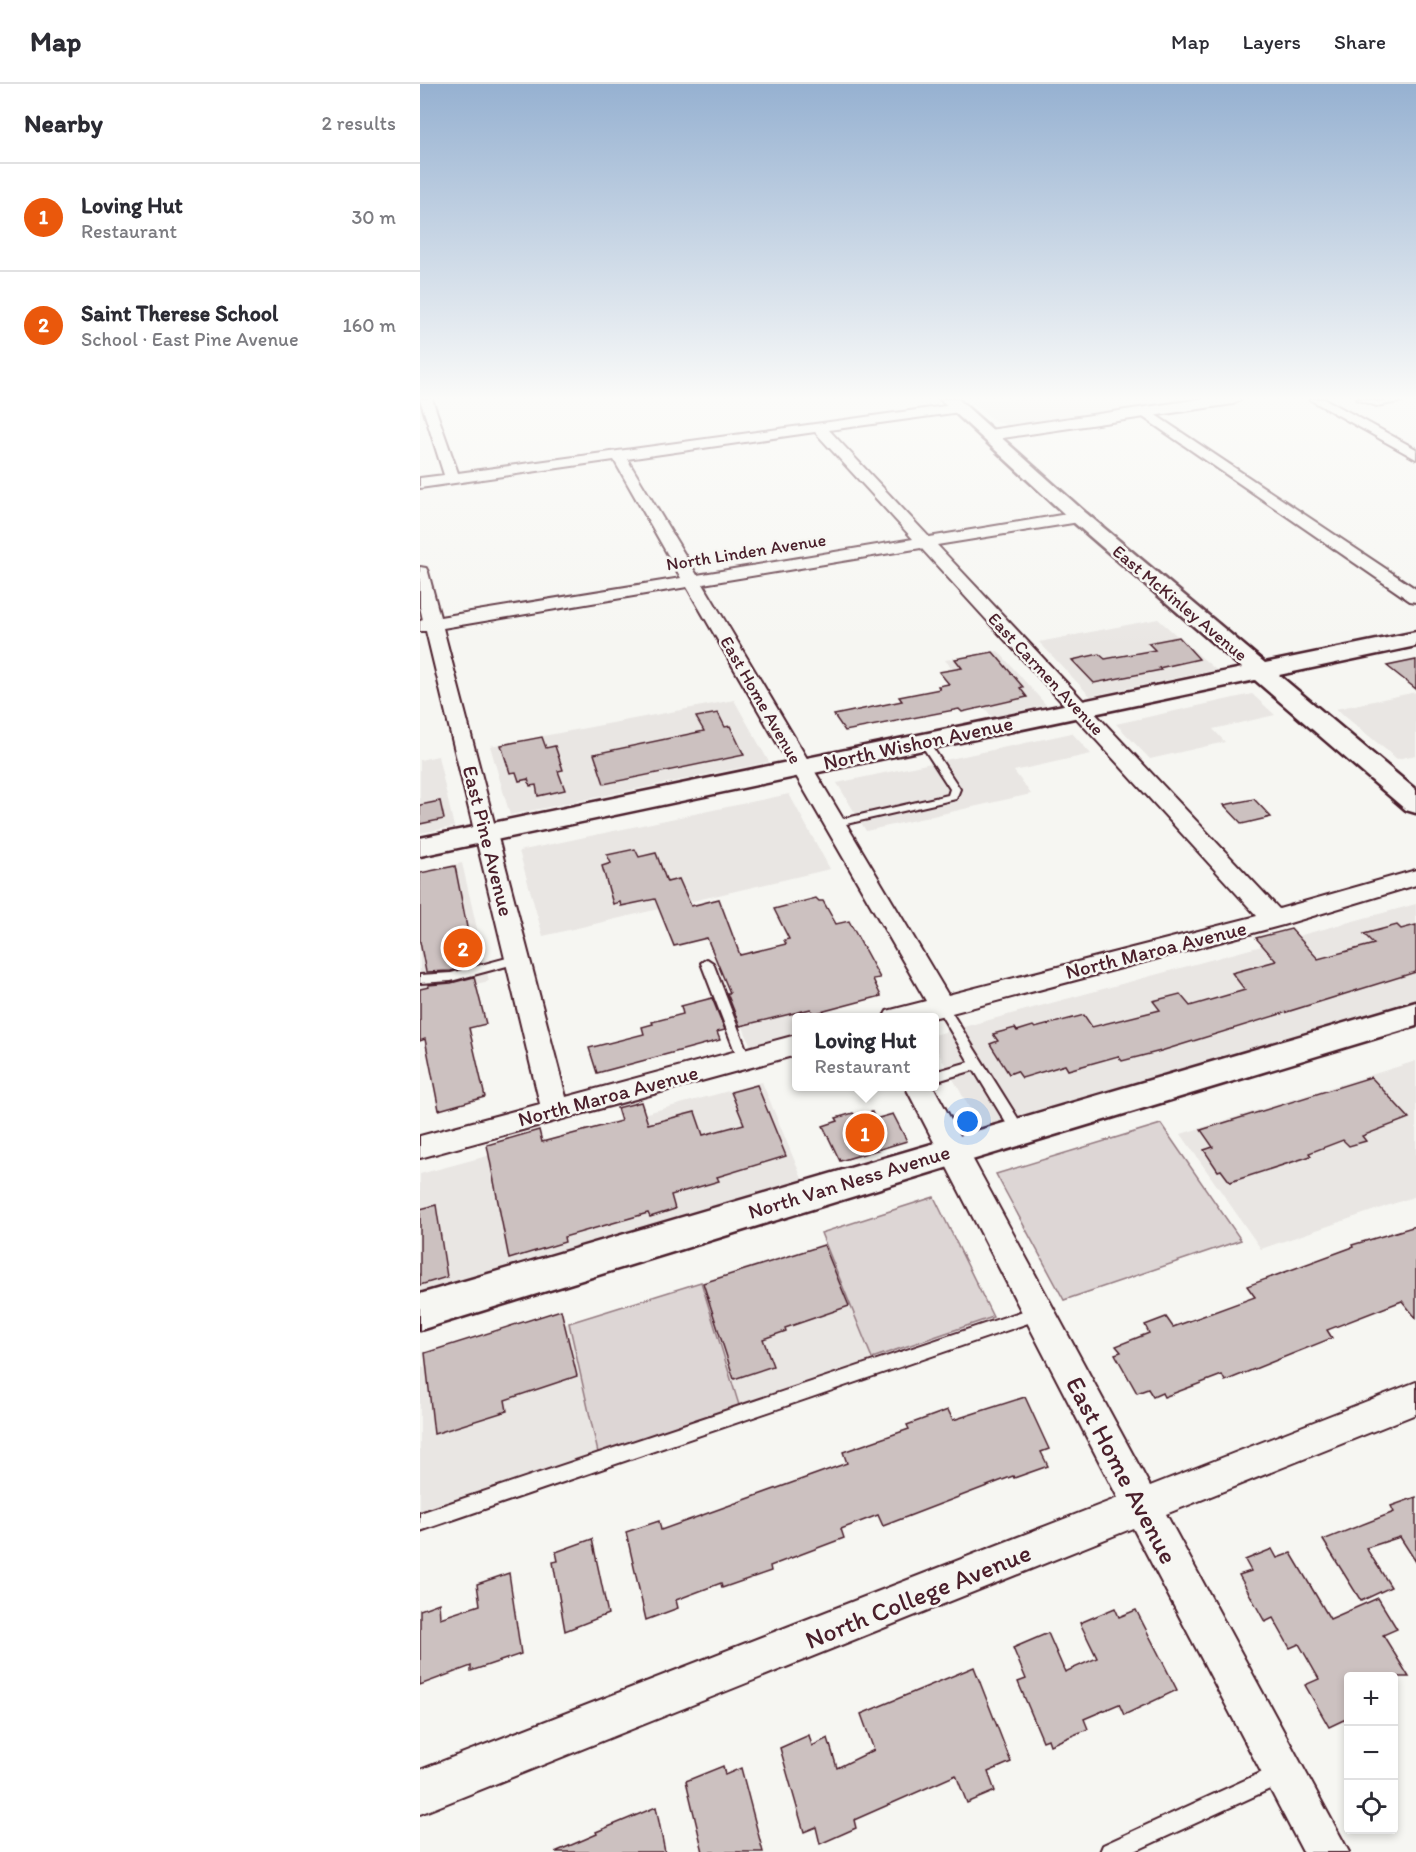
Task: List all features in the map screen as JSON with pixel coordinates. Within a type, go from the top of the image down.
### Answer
[{"type":"main road","name":"East McKinley Avenue","points":[[1039,482],[1078,517],[1416,804]]},
{"type":"main road","name":"North Wishon Avenue","points":[[420,847],[1416,639]]},
{"type":"main road","name":"North Van Ness Avenue","points":[[420,1312],[1416,1014]]},
{"type":"street","name":"East Home Avenue","points":[[634,482],[941,1005]]},
{"type":"street","name":"East Carmen Avenue","points":[[869,482],[1274,920]]},
{"type":"street","points":[[1247,482],[1416,597]]},
{"type":"street","name":"North Linden Avenue","points":[[426,625],[1078,517]]},
{"type":"street","name":"East Pine Avenue","points":[[420,572],[426,625],[486,833],[556,1111]]},
{"type":"street","name":"North Maroa Avenue","points":[[911,1013],[1274,920],[1416,877]]},
{"type":"street","name":"North Maroa Avenue","points":[[420,1147],[792,1046]]},
{"type":"street","name":"East Home Avenue","points":[[922,1091],[1142,1508],[1328,1852]]},
{"type":"street","name":"North College Avenue","points":[[420,1792],[1416,1398]]},
{"type":"lane","points":[[833,824],[952,797],[956,792],[955,789],[924,741]]},
{"type":"lane","points":[[420,979],[452,977],[518,959]]},
{"type":"lane","points":[[707,963],[744,1059]]},
{"type":"lane","points":[[941,1005],[1019,1132]]},
{"type":"lane","points":[[939,1076],[978,1064]]},
{"type":"lane","points":[[420,1522],[1038,1313]]},
{"type":"lane","points":[[1110,1852],[1285,1772]]},
{"type":"shaded area","points":[[1158,619],[1216,670],[1090,696],[1039,642]]},
{"type":"shaded area","points":[[998,651],[1046,705],[992,717],[945,660]]},
{"type":"shaded area","points":[[1416,692],[1416,755],[1397,759],[1336,709]]},
{"type":"shaded area","points":[[1252,694],[1275,715],[1213,729],[1225,742],[1150,759],[1116,724]]},
{"type":"shaded area","points":[[734,700],[769,762],[510,815],[490,746]]},
{"type":"shaded area","points":[[1072,733],[1091,754],[1014,771],[1031,794],[866,831],[837,783]]},
{"type":"shaded area","points":[[438,756],[454,827],[420,833],[420,760]]},
{"type":"shaded area","points":[[789,794],[830,869],[543,936],[519,851]]},
{"type":"shaded area","points":[[462,863],[489,981],[420,997],[420,872]]},
{"type":"shaded area","points":[[1416,904],[1416,1004],[983,1132],[939,1054],[939,1034]]},
{"type":"shaded area","points":[[779,978],[795,1013],[792,1013],[792,1041],[753,1051],[728,991]]},
{"type":"shaded area","points":[[1416,1061],[1416,1196],[1261,1249],[1181,1134]]},
{"type":"shaded area","points":[[762,1082],[805,1186],[420,1300],[420,1174]]},
{"type":"shaded area","points":[[1161,1124],[1241,1240],[1064,1300],[996,1174]]},
{"type":"shaded area","points":[[934,1197],[993,1317],[872,1358],[821,1233]]},
{"type":"shaded area","points":[[826,1243],[878,1372],[743,1418],[701,1282]]},
{"type":"shaded area","points":[[701,1282],[743,1418],[601,1466],[569,1323]]},
{"type":"shaded area","points":[[569,1323],[601,1466],[420,1528],[420,1368]]},
{"type":"building","points":[[1179,637],[1199,659],[1159,668],[1161,670],[1094,683],[1072,660],[1099,654],[1105,659],[1155,650],[1148,643]]},
{"type":"building","points":[[993,652],[1023,687],[1020,688],[1027,697],[962,712],[959,709],[845,731],[834,715],[902,701],[899,697],[940,689],[938,686],[949,684],[939,672],[962,668],[955,659]]},
{"type":"building","points":[[1416,660],[1416,689],[1387,666]]},
{"type":"building","points":[[718,713],[725,727],[730,726],[744,755],[604,784],[594,754],[704,731],[696,717]]},
{"type":"building","points":[[542,737],[546,748],[555,746],[563,770],[558,771],[565,790],[538,796],[536,785],[530,786],[528,779],[519,781],[516,772],[510,773],[501,745]]},
{"type":"building","points":[[1254,799],[1271,817],[1242,824],[1224,805]]},
{"type":"building","points":[[440,801],[444,819],[420,824],[420,805]]},
{"type":"building","points":[[635,849],[639,857],[656,853],[667,882],[679,879],[691,906],[719,899],[740,955],[786,944],[784,940],[789,939],[774,909],[816,898],[823,901],[836,924],[849,921],[880,978],[873,979],[881,996],[817,1013],[813,1013],[811,1009],[740,1026],[727,993],[730,993],[707,938],[674,946],[655,899],[621,906],[620,902],[613,904],[602,866],[611,863],[607,855]]},
{"type":"building","points":[[455,866],[474,963],[451,971],[426,972],[420,942],[420,873]]},
{"type":"building","points":[[1397,925],[1401,929],[1416,925],[1416,972],[1161,1051],[1122,1061],[1118,1056],[1068,1070],[1065,1065],[1022,1078],[1017,1071],[1009,1074],[990,1044],[998,1041],[993,1034],[1015,1028],[1017,1031],[1033,1026],[1035,1028],[1084,1015],[1092,1027],[1160,1010],[1153,1001],[1180,994],[1190,1006],[1245,990],[1232,973],[1276,961],[1256,938],[1291,929],[1318,959],[1374,944],[1364,934]]},
{"type":"building","points":[[474,977],[486,1024],[469,1028],[485,1097],[439,1110],[425,1039],[420,1041],[420,989],[429,987],[428,985],[451,983]]},
{"type":"building","points":[[712,998],[725,1030],[717,1032],[720,1040],[597,1073],[589,1048],[644,1034],[642,1027],[683,1014],[681,1006]]},
{"type":"building","points":[[1371,1077],[1409,1118],[1362,1136],[1366,1141],[1349,1146],[1343,1140],[1309,1153],[1311,1156],[1230,1182],[1221,1170],[1218,1171],[1204,1150],[1213,1147],[1201,1130]]},
{"type":"building","points":[[757,1085],[786,1156],[717,1177],[719,1181],[671,1195],[675,1209],[650,1217],[648,1213],[564,1237],[565,1242],[509,1259],[487,1145],[539,1130],[542,1142],[621,1121],[617,1108],[641,1102],[648,1124],[695,1112],[703,1135],[744,1124],[731,1092]]},
{"type":"building","points":[[872,1112],[875,1119],[893,1114],[907,1141],[840,1161],[823,1126],[838,1121],[836,1118],[853,1113],[857,1117]]},
{"type":"building","points":[[436,1205],[447,1277],[420,1285],[420,1209]]},
{"type":"building","points":[[1416,1226],[1416,1318],[1402,1301],[1327,1330],[1332,1338],[1225,1381],[1222,1375],[1164,1397],[1162,1393],[1153,1397],[1148,1389],[1137,1393],[1115,1354],[1121,1352],[1116,1346],[1149,1333],[1145,1325],[1166,1317],[1173,1327],[1255,1297],[1247,1286],[1353,1247],[1352,1245]]},
{"type":"building","points":[[824,1245],[849,1306],[785,1328],[786,1331],[763,1339],[773,1366],[734,1379],[703,1283]]},
{"type":"building","points":[[561,1310],[577,1376],[505,1400],[507,1411],[434,1434],[425,1353]]},
{"type":"building","points":[[1025,1397],[1049,1449],[1041,1452],[1048,1466],[1014,1478],[1013,1476],[883,1526],[878,1515],[841,1529],[844,1538],[770,1566],[771,1571],[722,1588],[721,1583],[676,1600],[678,1608],[646,1620],[626,1532],[659,1521],[661,1530],[847,1463],[843,1452],[909,1429],[907,1425],[948,1410],[953,1420]]},
{"type":"building","points":[[1416,1497],[1416,1562],[1400,1537],[1366,1548],[1391,1587],[1361,1601],[1323,1540],[1394,1512],[1391,1506]]},
{"type":"building","points":[[592,1539],[608,1614],[565,1631],[553,1562],[558,1561],[556,1552]]},
{"type":"building","points":[[1272,1549],[1277,1558],[1291,1553],[1330,1619],[1378,1598],[1397,1629],[1383,1635],[1409,1677],[1398,1677],[1398,1672],[1344,1672],[1344,1720],[1329,1727],[1305,1685],[1319,1679],[1299,1644],[1290,1648],[1273,1618],[1265,1622],[1239,1575],[1251,1571],[1245,1560]]},
{"type":"building","points":[[509,1573],[521,1654],[471,1671],[471,1666],[420,1685],[420,1610],[439,1603],[440,1618],[480,1605],[477,1584]]},
{"type":"building","points":[[1115,1608],[1119,1617],[1136,1610],[1177,1690],[1124,1715],[1119,1704],[1084,1719],[1088,1729],[1050,1745],[1048,1739],[1043,1741],[1018,1682],[1026,1679],[1013,1648],[1048,1633],[1065,1672],[1097,1658],[1080,1623]]},
{"type":"building","points":[[974,1667],[1011,1762],[988,1772],[995,1791],[967,1803],[956,1775],[854,1820],[856,1828],[820,1844],[816,1827],[804,1832],[780,1748],[809,1735],[812,1746],[828,1738],[837,1768],[874,1750],[861,1714]]},
{"type":"building","points":[[723,1766],[725,1775],[741,1768],[763,1852],[703,1852],[686,1781]]},
{"type":"building","points":[[656,1807],[665,1852],[555,1852],[597,1834],[596,1832]]},
{"type":"place","name":"Saint Therese School","points":[[463,948]]},
{"type":"place","name":"Loving Hut","points":[[865,1133]]}]
